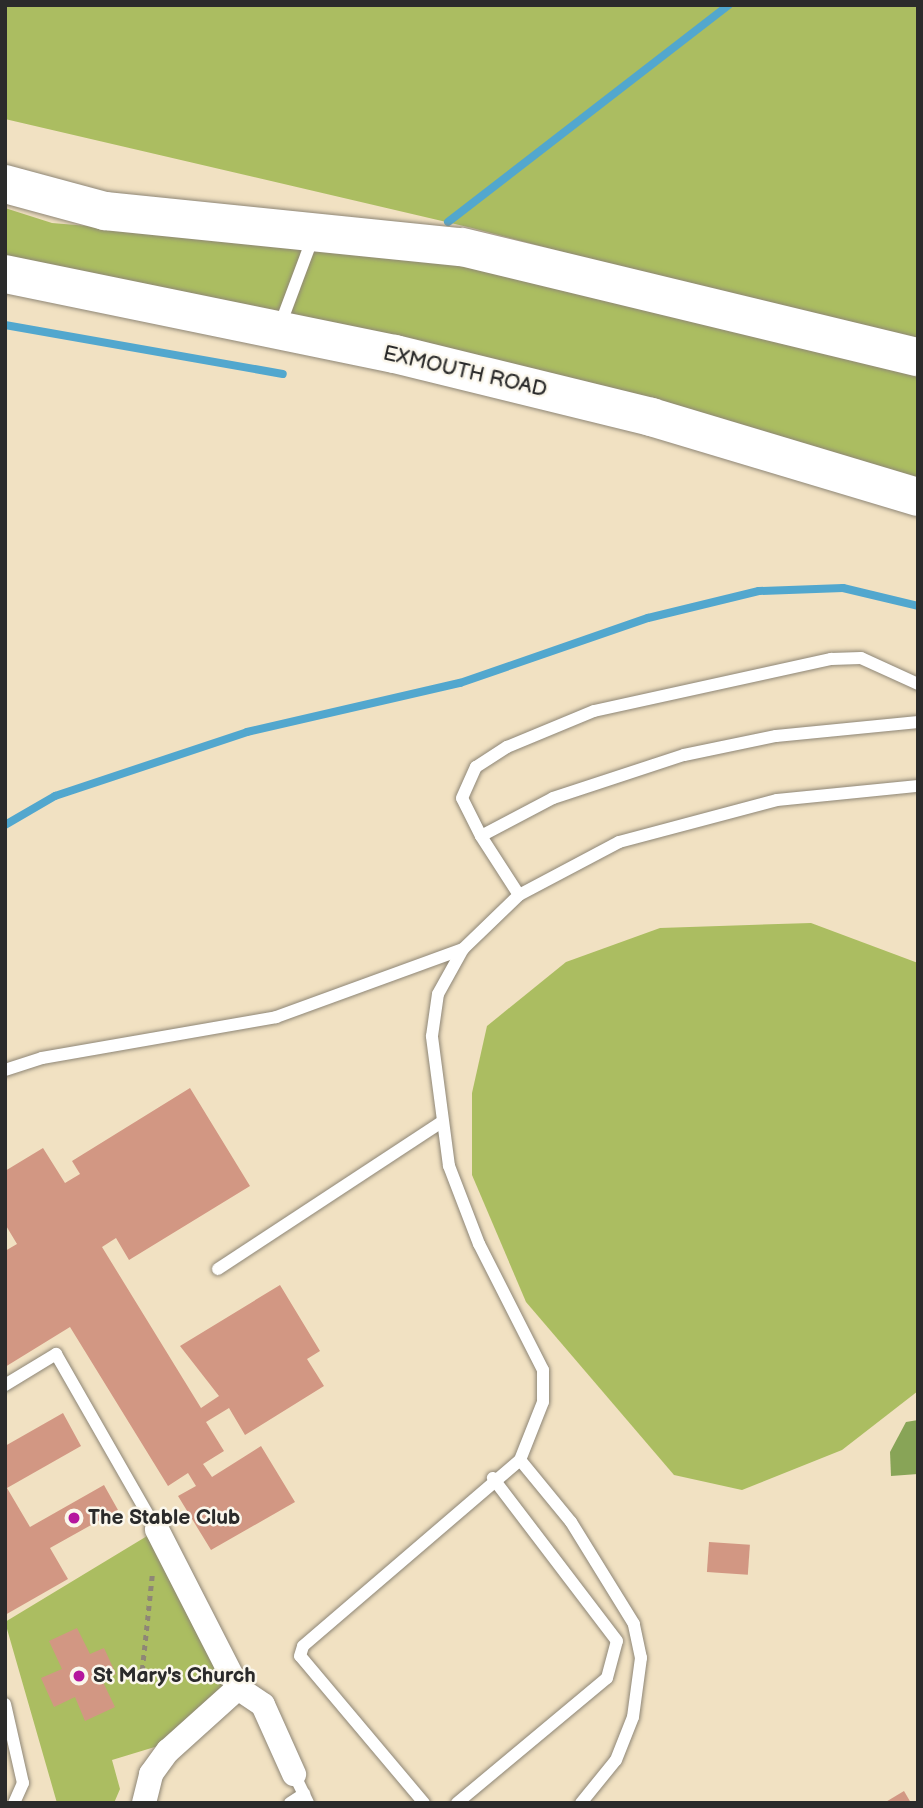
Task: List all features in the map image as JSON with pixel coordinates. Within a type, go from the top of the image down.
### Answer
[{"type":"highway","points":[[5,184],[105,211],[461,247],[918,358]]},
{"type":"highway","name":"EXMOUTH ROAD","points":[[5,274],[278,330],[650,417],[918,497]]},
{"type":"street","points":[[156,1530],[238,1688],[263,1704],[302,1790]]},
{"type":"street","points":[[144,1803],[151,1774],[168,1751],[238,1688]]},
{"type":"lane","points":[[278,330],[315,234]]},
{"type":"lane","points":[[519,895],[461,798],[476,767],[594,711],[831,659],[861,658],[918,684]]},
{"type":"lane","points":[[481,835],[553,798],[684,755],[776,736],[918,722]]},
{"type":"lane","points":[[424,1803],[300,1656],[303,1646],[493,1478],[520,1460],[543,1402],[543,1370],[479,1244],[449,1166],[432,1037],[438,994],[463,950],[519,895],[619,842],[687,820],[777,800],[918,786]]},
{"type":"lane","points":[[5,1070],[42,1058],[276,1017],[463,950]]},
{"type":"lane","points":[[218,1269],[442,1122]]},
{"type":"lane","points":[[5,1385],[56,1354],[156,1530]]},
{"type":"lane","points":[[520,1460],[571,1522],[634,1624],[641,1658],[633,1717],[615,1760],[581,1803]]},
{"type":"lane","points":[[457,1803],[607,1678],[617,1641],[493,1478]]},
{"type":"lane","points":[[5,1704],[23,1783],[14,1803]]},
{"type":"lane","points":[[290,1803],[302,1790]]},
{"type":"path","points":[[141,1680],[156,1530]]},
{"type":"green space","points":[[5,5],[918,5],[918,346],[472,228],[5,119]]},
{"type":"green space","points":[[5,208],[52,223],[389,251],[549,280],[918,375],[918,482],[5,256]]},
{"type":"green space","points":[[811,923],[918,963],[918,1391],[842,1450],[742,1490],[674,1475],[526,1302],[472,1175],[472,1093],[487,1026],[566,962],[660,928]]},
{"type":"green space","points":[[918,1420],[918,1474],[891,1476],[890,1452],[906,1422]]},
{"type":"green space","points":[[157,1530],[232,1687],[158,1746],[112,1760],[120,1789],[114,1803],[57,1803],[5,1622]]},
{"type":"building","points":[[190,1088],[250,1186],[129,1260],[116,1238],[102,1247],[201,1408],[219,1396],[180,1346],[280,1285],[320,1351],[307,1359],[324,1386],[245,1435],[229,1408],[206,1422],[224,1451],[203,1464],[212,1477],[261,1446],[295,1502],[211,1550],[178,1496],[196,1486],[188,1473],[168,1486],[70,1327],[5,1367],[5,1251],[17,1244],[5,1224],[5,1171],[43,1148],[65,1183],[80,1174],[72,1161]]},
{"type":"building","name":"The Stable Club","points":[[63,1413],[81,1446],[7,1488],[30,1527],[104,1485],[118,1510],[50,1548],[68,1579],[5,1615],[5,1446]]},
{"type":"building","points":[[709,1542],[750,1545],[748,1575],[707,1572]]},
{"type":"building","name":"St Mary's Church","points":[[77,1628],[90,1654],[104,1648],[116,1674],[102,1680],[115,1707],[85,1721],[75,1697],[54,1707],[41,1678],[62,1669],[49,1641]]},
{"type":"building","points":[[904,1791],[911,1803],[884,1803]]},
{"type":"waterway","points":[[448,222],[729,5]]},
{"type":"waterway","points":[[5,325],[283,374]]},
{"type":"waterway","points":[[5,825],[55,796],[247,732],[460,683],[648,618],[759,591],[843,588],[918,606]]},
{"type":"place","name":"The Stable Club","points":[[74,1518]]},
{"type":"place","name":"St Mary's Church","points":[[79,1676]]}]
